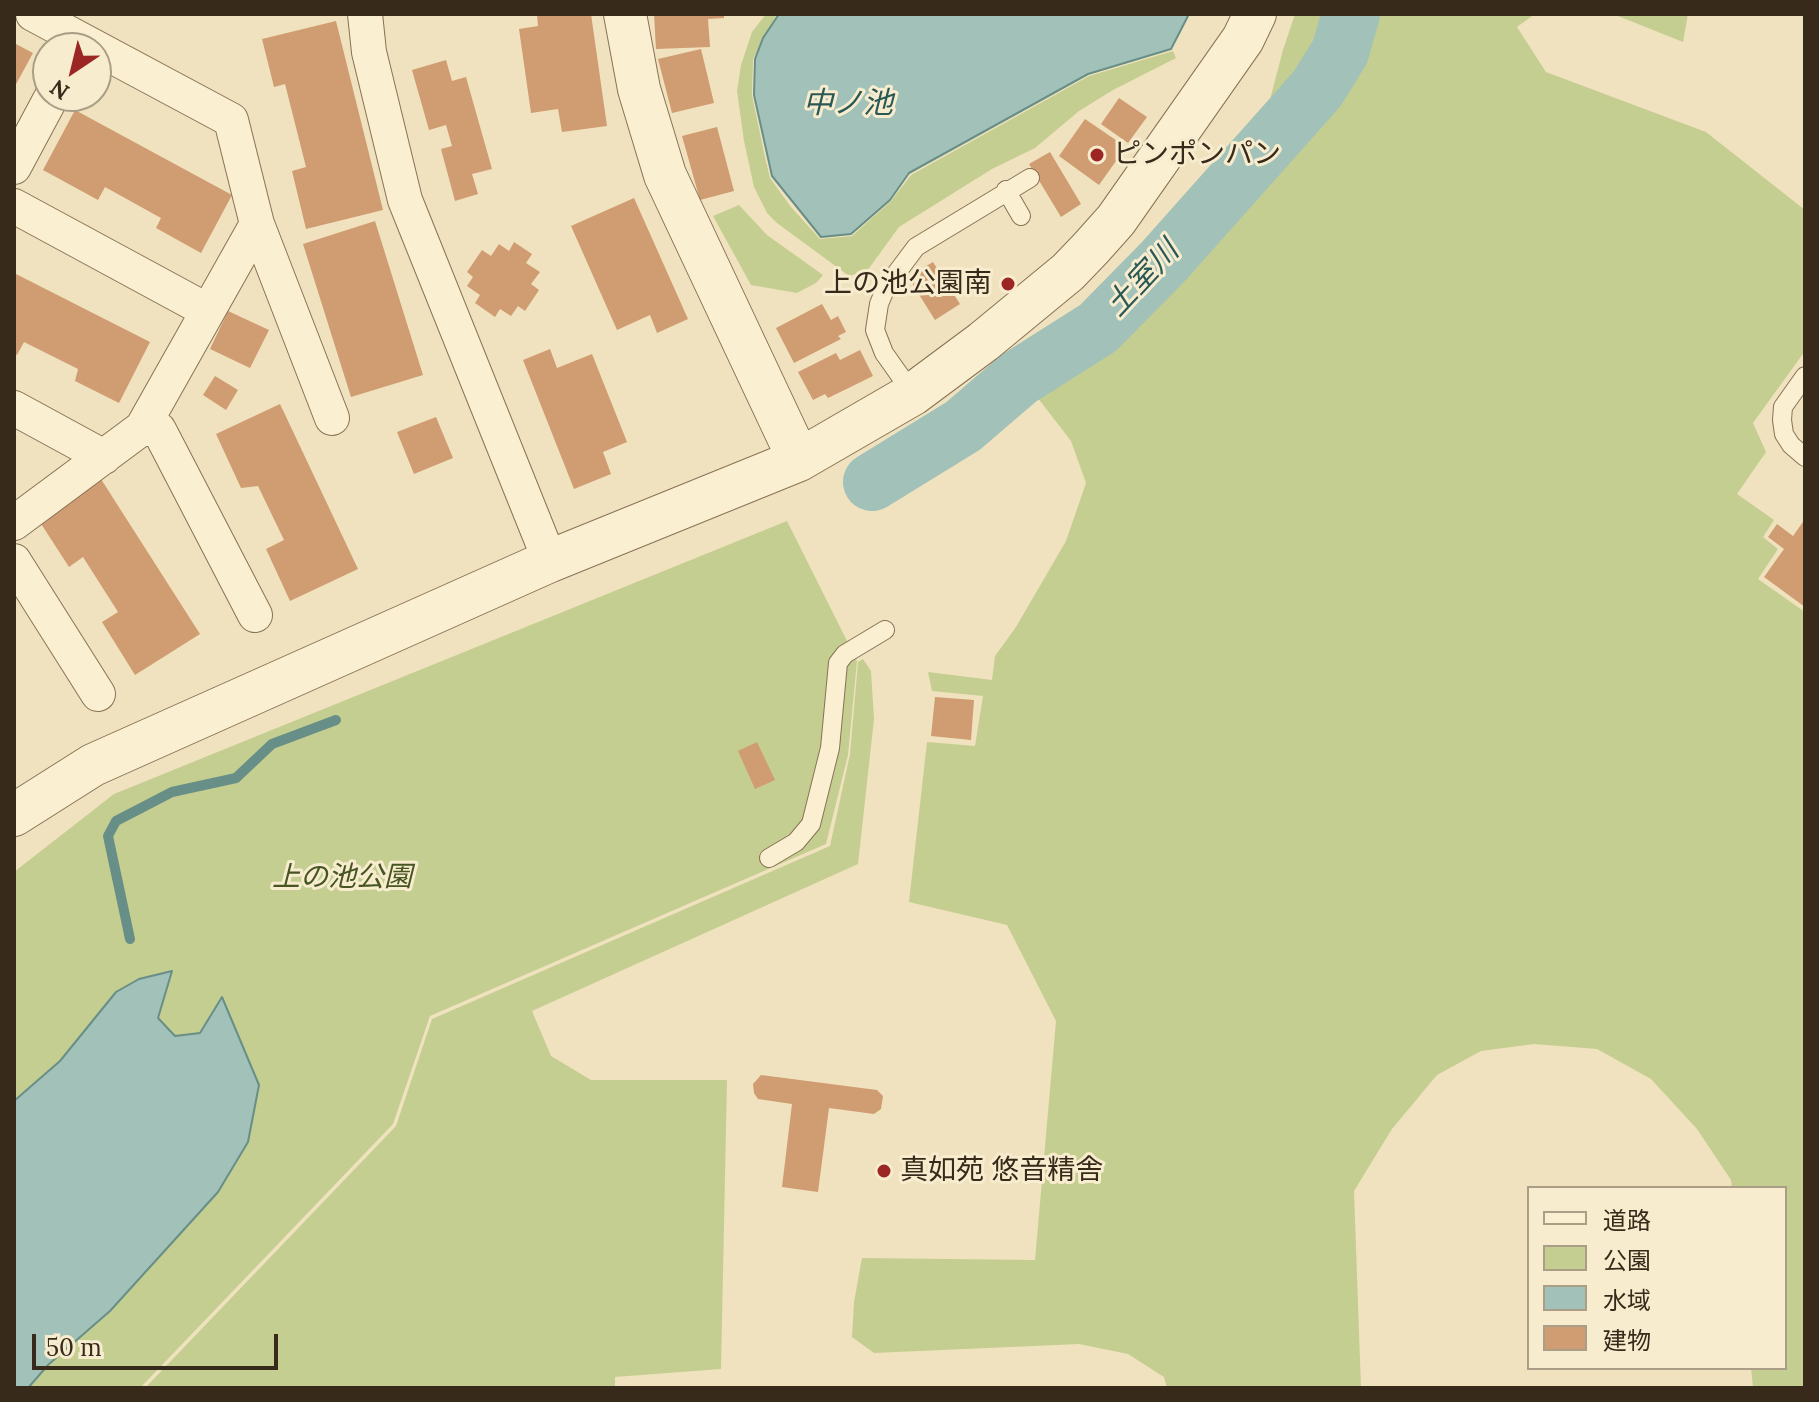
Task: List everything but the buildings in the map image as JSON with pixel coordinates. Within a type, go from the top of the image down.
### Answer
[{"type":"street","points":[[33,14],[80,32]]},
{"type":"street","points":[[365,14],[369,52],[405,200],[550,561]]},
{"type":"street","points":[[625,14],[639,89],[665,175],[799,460]]},
{"type":"street","points":[[14,815],[93,765],[550,561],[799,460],[913,394],[994,333],[1068,272],[1091,248],[1134,194],[1243,39],[1255,14]]},
{"type":"street","points":[[112,50],[231,120],[257,224],[332,418]]},
{"type":"street","points":[[14,167],[43,112]]},
{"type":"street","points":[[14,206],[208,311]]},
{"type":"street","points":[[14,523],[142,428],[257,224]]},
{"type":"street","points":[[14,408],[104,457]]},
{"type":"street","points":[[142,428],[159,430],[255,615]]},
{"type":"street","points":[[14,561],[98,694]]},
{"type":"lane","points":[[913,394],[884,353],[875,330],[879,304],[886,287],[916,247],[1030,178]]},
{"type":"lane","points":[[1006,190],[1021,216]]},
{"type":"lane","points":[[1805,376],[1783,407],[1782,420],[1784,434],[1805,457]]},
{"type":"lane","points":[[769,858],[796,842],[811,824],[830,748],[838,663],[845,654],[885,630]]},
{"type":"green space","points":[[766,14],[777,14],[753,59],[752,95],[770,178],[820,239],[852,236],[891,201],[911,175],[1089,76],[1173,51],[1176,58],[1113,90],[1079,111],[1035,148],[992,169],[899,227],[867,271],[849,276],[777,223],[767,213],[754,187],[737,91],[741,65],[752,32]]},
{"type":"green space","points":[[1295,14],[1335,14],[1327,43],[1306,86],[1155,258],[1091,322],[1064,340],[1057,338],[1117,281],[1168,219],[1206,190],[1243,150],[1267,111]]},
{"type":"green space","points":[[1372,14],[1535,14],[1517,27],[1546,72],[1706,132],[1805,210],[1805,351],[1753,423],[1766,452],[1737,494],[1774,520],[1763,537],[1778,549],[1758,579],[1805,612],[1805,1388],[1753,1388],[1751,1370],[1787,1370],[1787,1186],[1732,1186],[1731,1180],[1697,1129],[1651,1079],[1597,1049],[1534,1044],[1481,1051],[1437,1075],[1392,1129],[1354,1191],[1361,1388],[1167,1388],[1164,1377],[1128,1354],[1079,1344],[874,1353],[852,1337],[854,1302],[862,1258],[1035,1260],[1056,1021],[1007,925],[909,902],[927,742],[975,746],[983,696],[932,691],[928,672],[992,680],[995,656],[1016,627],[1066,541],[1086,483],[1071,441],[1034,393],[1113,342],[1330,102],[1356,66]]},
{"type":"green space","points":[[1613,14],[1688,14],[1683,42]]},
{"type":"green space","points":[[739,205],[767,235],[823,275],[816,283],[797,293],[751,285],[713,216]]},
{"type":"green space","name":"上の池公園","points":[[787,521],[857,661],[848,755],[826,844],[430,1016],[393,1124],[140,1388],[28,1388],[48,1365],[222,998],[200,1034],[175,1036],[158,1018],[116,992],[60,1061],[14,1101],[14,872],[114,794]]},
{"type":"green space","points":[[863,659],[871,671],[874,719],[858,864],[532,1011],[551,1056],[591,1080],[727,1080],[721,1369],[615,1377],[615,1388],[145,1388],[396,1126],[432,1019],[830,846],[850,754],[858,662]]},
{"type":"water","name":"中ノ池","points":[[779,14],[1189,14],[1171,49],[1088,74],[909,173],[890,200],[851,234],[821,237],[772,176],[754,95],[755,59],[763,38]]},
{"type":"water","points":[[172,971],[158,1018],[175,1036],[200,1033],[222,997],[259,1085],[248,1142],[218,1192],[110,1311],[48,1365],[28,1388],[14,1388],[14,1101],[60,1061],[116,992],[139,979]]},
{"type":"waterway","name":"土室川","points":[[872,482],[963,426],[1019,378],[1098,328],[1163,262],[1317,89],[1340,52],[1351,14]]},
{"type":"waterway","points":[[130,939],[108,836],[116,821],[172,792],[236,778],[272,744],[336,720]]},
{"type":"place","name":"ピンポンパン","points":[[1097,155]]},
{"type":"place","name":"上の池公園南","points":[[1008,284]]},
{"type":"place","name":"真如苑 悠音精舎","points":[[884,1171]]}]
